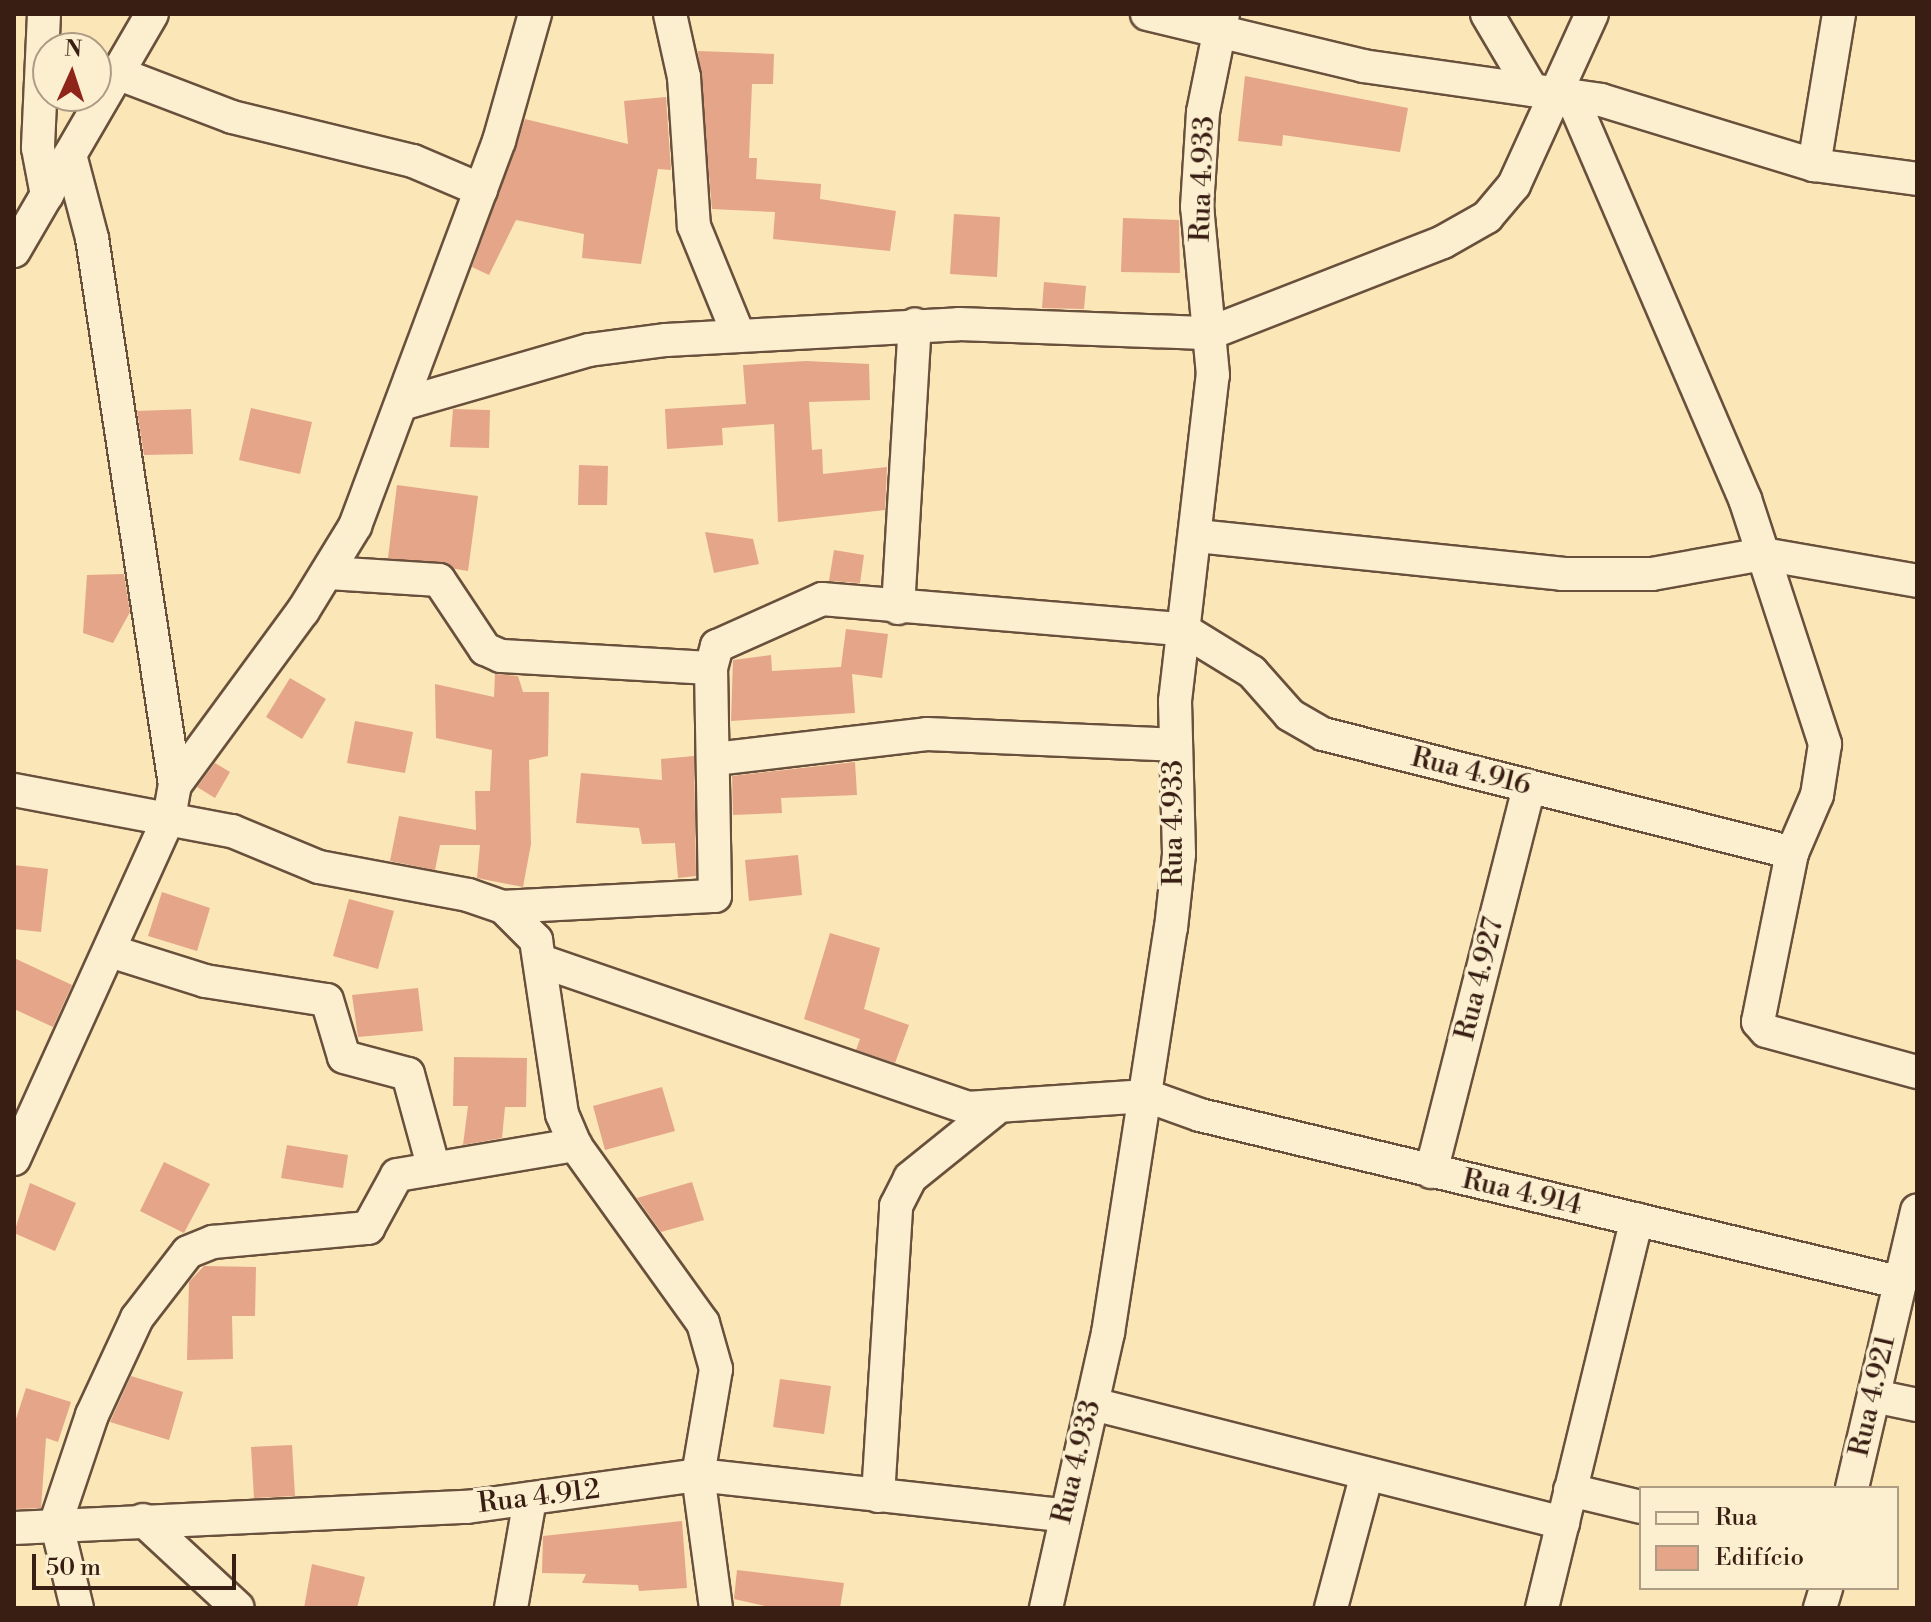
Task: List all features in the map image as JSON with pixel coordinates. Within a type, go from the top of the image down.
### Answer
[{"type":"street","points":[[44,14],[38,148],[47,195]]},
{"type":"street","points":[[14,251],[152,14]]},
{"type":"street","points":[[175,785],[329,573],[402,404],[481,190],[535,14]]},
{"type":"street","points":[[670,14],[684,77],[694,226],[738,334]]},
{"type":"street","points":[[1147,14],[1221,23],[1363,66],[1552,92],[1814,165],[1917,179]]},
{"type":"street","points":[[1487,14],[1552,92],[1763,554],[1825,744],[1817,795],[1792,853],[1758,1022],[1766,1031],[1917,1072]]},
{"type":"street","points":[[402,404],[589,350],[738,334],[915,325],[1210,333],[1443,242],[1487,217],[1514,185],[1552,92],[1592,14]]},
{"type":"street","points":[[1814,165],[1839,14]]},
{"type":"street","name":"Rua 4.933","points":[[1046,1608],[1063,1515],[1093,1404],[1147,1096],[1179,854],[1174,745],[1182,629],[1197,536],[1210,333],[1197,207],[1203,112],[1221,23]]},
{"type":"street","points":[[117,73],[232,117],[413,161],[481,190]]},
{"type":"street","points":[[14,1159],[169,818],[175,785],[92,238],[70,155]]},
{"type":"street","points":[[898,608],[915,325]]},
{"type":"street","points":[[1197,536],[1562,574],[1652,574],[1763,554],[1917,581]]},
{"type":"street","points":[[329,573],[439,580],[485,649],[501,656],[711,668]]},
{"type":"street","points":[[14,790],[232,831],[319,867],[503,907],[708,901],[720,876],[711,668],[717,646],[732,633],[775,622],[806,602],[1034,612],[1182,629]]},
{"type":"street","name":"Rua 4.916","points":[[1182,629],[1252,672],[1290,715],[1323,734],[1792,853]]},
{"type":"street","points":[[715,759],[927,734],[1174,745]]},
{"type":"street","name":"Rua 4.927","points":[[1431,1172],[1529,787]]},
{"type":"street","points":[[503,907],[536,940],[544,962],[551,1057],[575,1145],[703,1323],[716,1369],[698,1475],[716,1608]]},
{"type":"street","points":[[110,951],[205,981],[327,1000],[344,1057],[408,1074],[434,1169]]},
{"type":"street","points":[[544,962],[885,1082],[993,1111],[1147,1096]]},
{"type":"street","name":"Rua 4.914","points":[[1147,1096],[1431,1172],[1898,1282]]},
{"type":"street","points":[[878,1496],[898,1197],[910,1178],[993,1111]]},
{"type":"street","points":[[77,1608],[56,1522],[92,1415],[137,1318],[188,1252],[213,1242],[368,1228],[397,1175],[575,1145]]},
{"type":"street","name":"Rua 4.921","points":[[1852,1486],[1917,1211]]},
{"type":"street","points":[[1542,1608],[1637,1219]]},
{"type":"street","points":[[1874,1396],[1917,1405]]},
{"type":"street","points":[[1093,1404],[1563,1523]]},
{"type":"street","points":[[1331,1608],[1367,1474]]},
{"type":"street","name":"Rua 4.912","points":[[14,1528],[56,1522],[530,1499],[698,1475],[1063,1515]]},
{"type":"street","points":[[1570,1490],[1639,1507]]},
{"type":"street","points":[[511,1608],[530,1499]]},
{"type":"street","points":[[143,1520],[238,1608]]},
{"type":"building","points":[[698,51],[774,54],[773,84],[752,84],[749,158],[757,158],[756,179],[821,184],[820,199],[896,211],[890,251],[773,239],[775,212],[712,209]]},
{"type":"building","points":[[1245,76],[1408,108],[1400,152],[1283,135],[1282,146],[1238,141]]},
{"type":"building","points":[[666,97],[671,170],[658,169],[641,264],[582,258],[584,234],[516,220],[489,275],[472,267],[525,119],[628,144],[624,101]]},
{"type":"building","points":[[954,214],[1000,217],[997,277],[950,274]]},
{"type":"building","points":[[1123,218],[1179,220],[1180,273],[1121,272]]},
{"type":"building","points":[[1044,282],[1086,286],[1084,309],[1042,308]]},
{"type":"building","points":[[806,361],[869,364],[870,400],[809,402],[812,450],[822,449],[823,474],[887,467],[885,510],[778,522],[774,424],[722,428],[723,445],[667,449],[665,409],[746,404],[743,365]]},
{"type":"building","points":[[251,408],[312,422],[300,474],[239,460]]},
{"type":"building","points":[[191,409],[193,454],[144,455],[137,411]]},
{"type":"building","points":[[453,409],[490,410],[489,448],[450,447]]},
{"type":"building","points":[[579,465],[608,466],[607,505],[578,505]]},
{"type":"building","points":[[397,485],[478,496],[468,571],[388,558]]},
{"type":"building","points":[[705,532],[753,539],[759,564],[714,573]]},
{"type":"building","points":[[834,550],[864,555],[860,583],[829,581]]},
{"type":"building","points":[[124,574],[130,612],[113,643],[83,633],[87,575]]},
{"type":"building","points":[[846,629],[888,634],[882,678],[852,674],[855,713],[731,721],[733,660],[771,655],[772,671],[841,667]]},
{"type":"building","points":[[495,674],[518,676],[523,692],[549,692],[548,756],[529,760],[531,844],[523,887],[477,878],[480,845],[440,845],[435,870],[390,861],[399,816],[476,830],[475,791],[490,791],[492,750],[436,738],[435,684],[494,697]]},
{"type":"building","points":[[290,678],[326,699],[302,739],[266,717]]},
{"type":"building","points":[[355,721],[413,732],[405,773],[347,763]]},
{"type":"building","points":[[694,756],[696,876],[678,878],[675,843],[642,844],[639,828],[576,823],[581,773],[662,780],[661,759]]},
{"type":"building","points":[[855,762],[857,795],[781,798],[782,813],[733,815],[732,776]]},
{"type":"building","points":[[215,763],[230,772],[215,798],[197,787]]},
{"type":"building","points":[[798,855],[802,895],[749,901],[745,860]]},
{"type":"building","points":[[14,865],[48,869],[41,932],[14,929]]},
{"type":"building","points":[[162,892],[210,908],[197,951],[148,936]]},
{"type":"building","points":[[349,899],[394,911],[378,969],[333,956]]},
{"type":"building","points":[[830,933],[880,948],[864,1009],[909,1025],[895,1063],[856,1050],[860,1039],[804,1019]]},
{"type":"building","points":[[14,958],[72,985],[53,1027],[14,1009]]},
{"type":"building","points":[[418,988],[423,1031],[358,1037],[352,995]]},
{"type":"building","points":[[454,1057],[527,1058],[526,1107],[505,1107],[502,1138],[463,1145],[468,1106],[453,1106]]},
{"type":"building","points":[[662,1087],[675,1131],[605,1150],[593,1106]]},
{"type":"building","points":[[287,1145],[348,1155],[343,1188],[281,1178]]},
{"type":"building","points":[[164,1162],[210,1184],[184,1233],[140,1211]]},
{"type":"building","points":[[692,1182],[704,1220],[661,1232],[637,1198]]},
{"type":"building","points":[[30,1183],[76,1203],[55,1251],[14,1233]]},
{"type":"building","points":[[204,1266],[256,1267],[255,1316],[232,1316],[233,1359],[187,1360],[189,1282]]},
{"type":"building","points":[[131,1376],[183,1392],[169,1440],[110,1422]]},
{"type":"building","points":[[780,1379],[831,1386],[824,1434],[773,1427]]},
{"type":"building","points":[[26,1388],[71,1402],[58,1442],[46,1438],[41,1508],[14,1509],[14,1425]]},
{"type":"building","points":[[292,1445],[295,1496],[254,1498],[251,1447]]},
{"type":"building","points":[[682,1521],[687,1588],[639,1591],[638,1585],[582,1583],[586,1574],[542,1573],[543,1536]]},
{"type":"building","points":[[312,1564],[365,1577],[357,1608],[304,1608]]},
{"type":"building","points":[[737,1570],[844,1583],[840,1608],[774,1608],[734,1599]]}]
